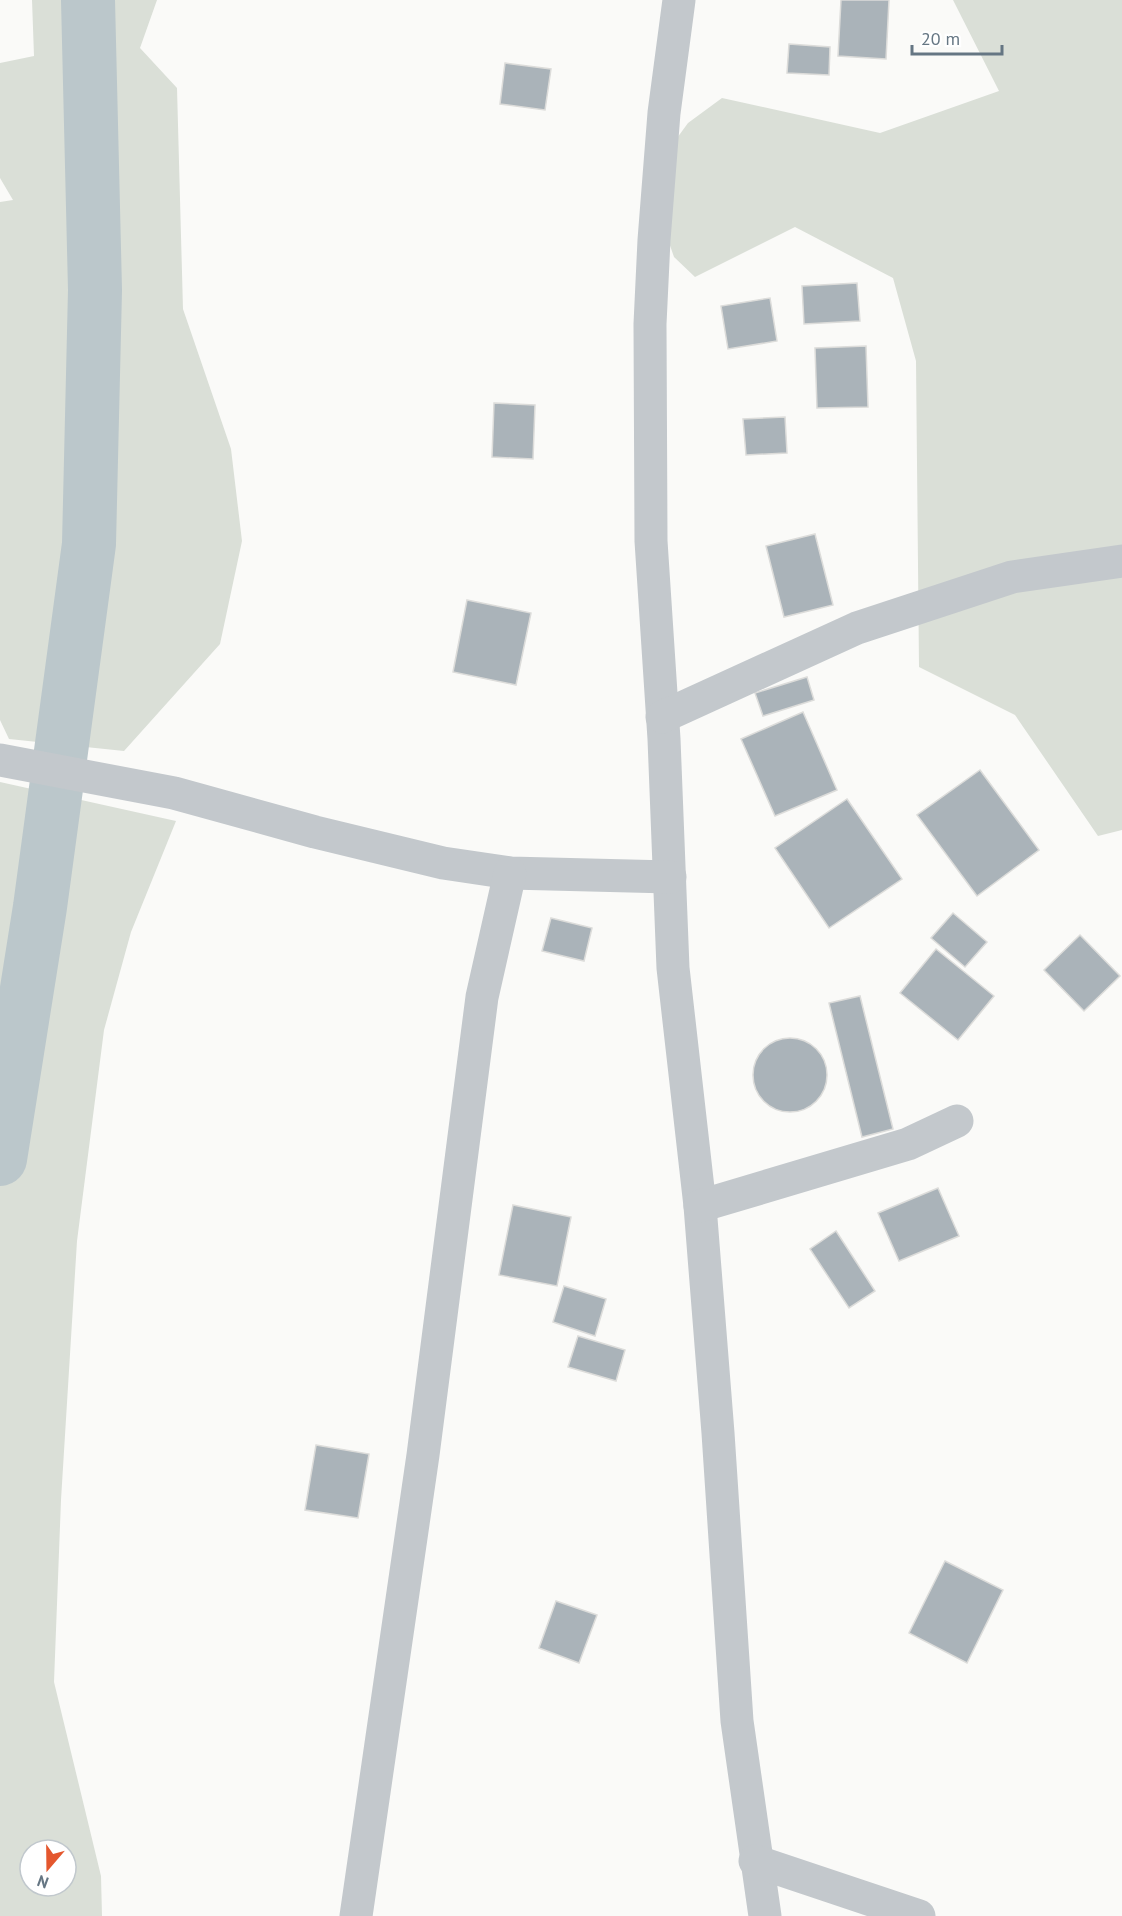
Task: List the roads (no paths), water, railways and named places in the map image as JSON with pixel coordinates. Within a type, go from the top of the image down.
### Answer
[{"type":"street","points":[[679,0],[664,113],[650,324],[651,542],[662,717],[673,968],[700,1206],[718,1433],[736,1721],[755,1861],[765,1916]]},
{"type":"street","points":[[662,717],[856,628],[1012,577],[1122,561]]},
{"type":"street","points":[[0,760],[174,793],[327,835],[443,863],[510,873],[670,877]]},
{"type":"street","points":[[356,1916],[423,1455],[482,997],[510,873]]},
{"type":"street","points":[[700,1206],[908,1144],[957,1121]]},
{"type":"street","points":[[755,1861],[918,1916]]},
{"type":"waterway","points":[[0,1159],[40,907],[89,544],[95,290],[88,0]]}]
